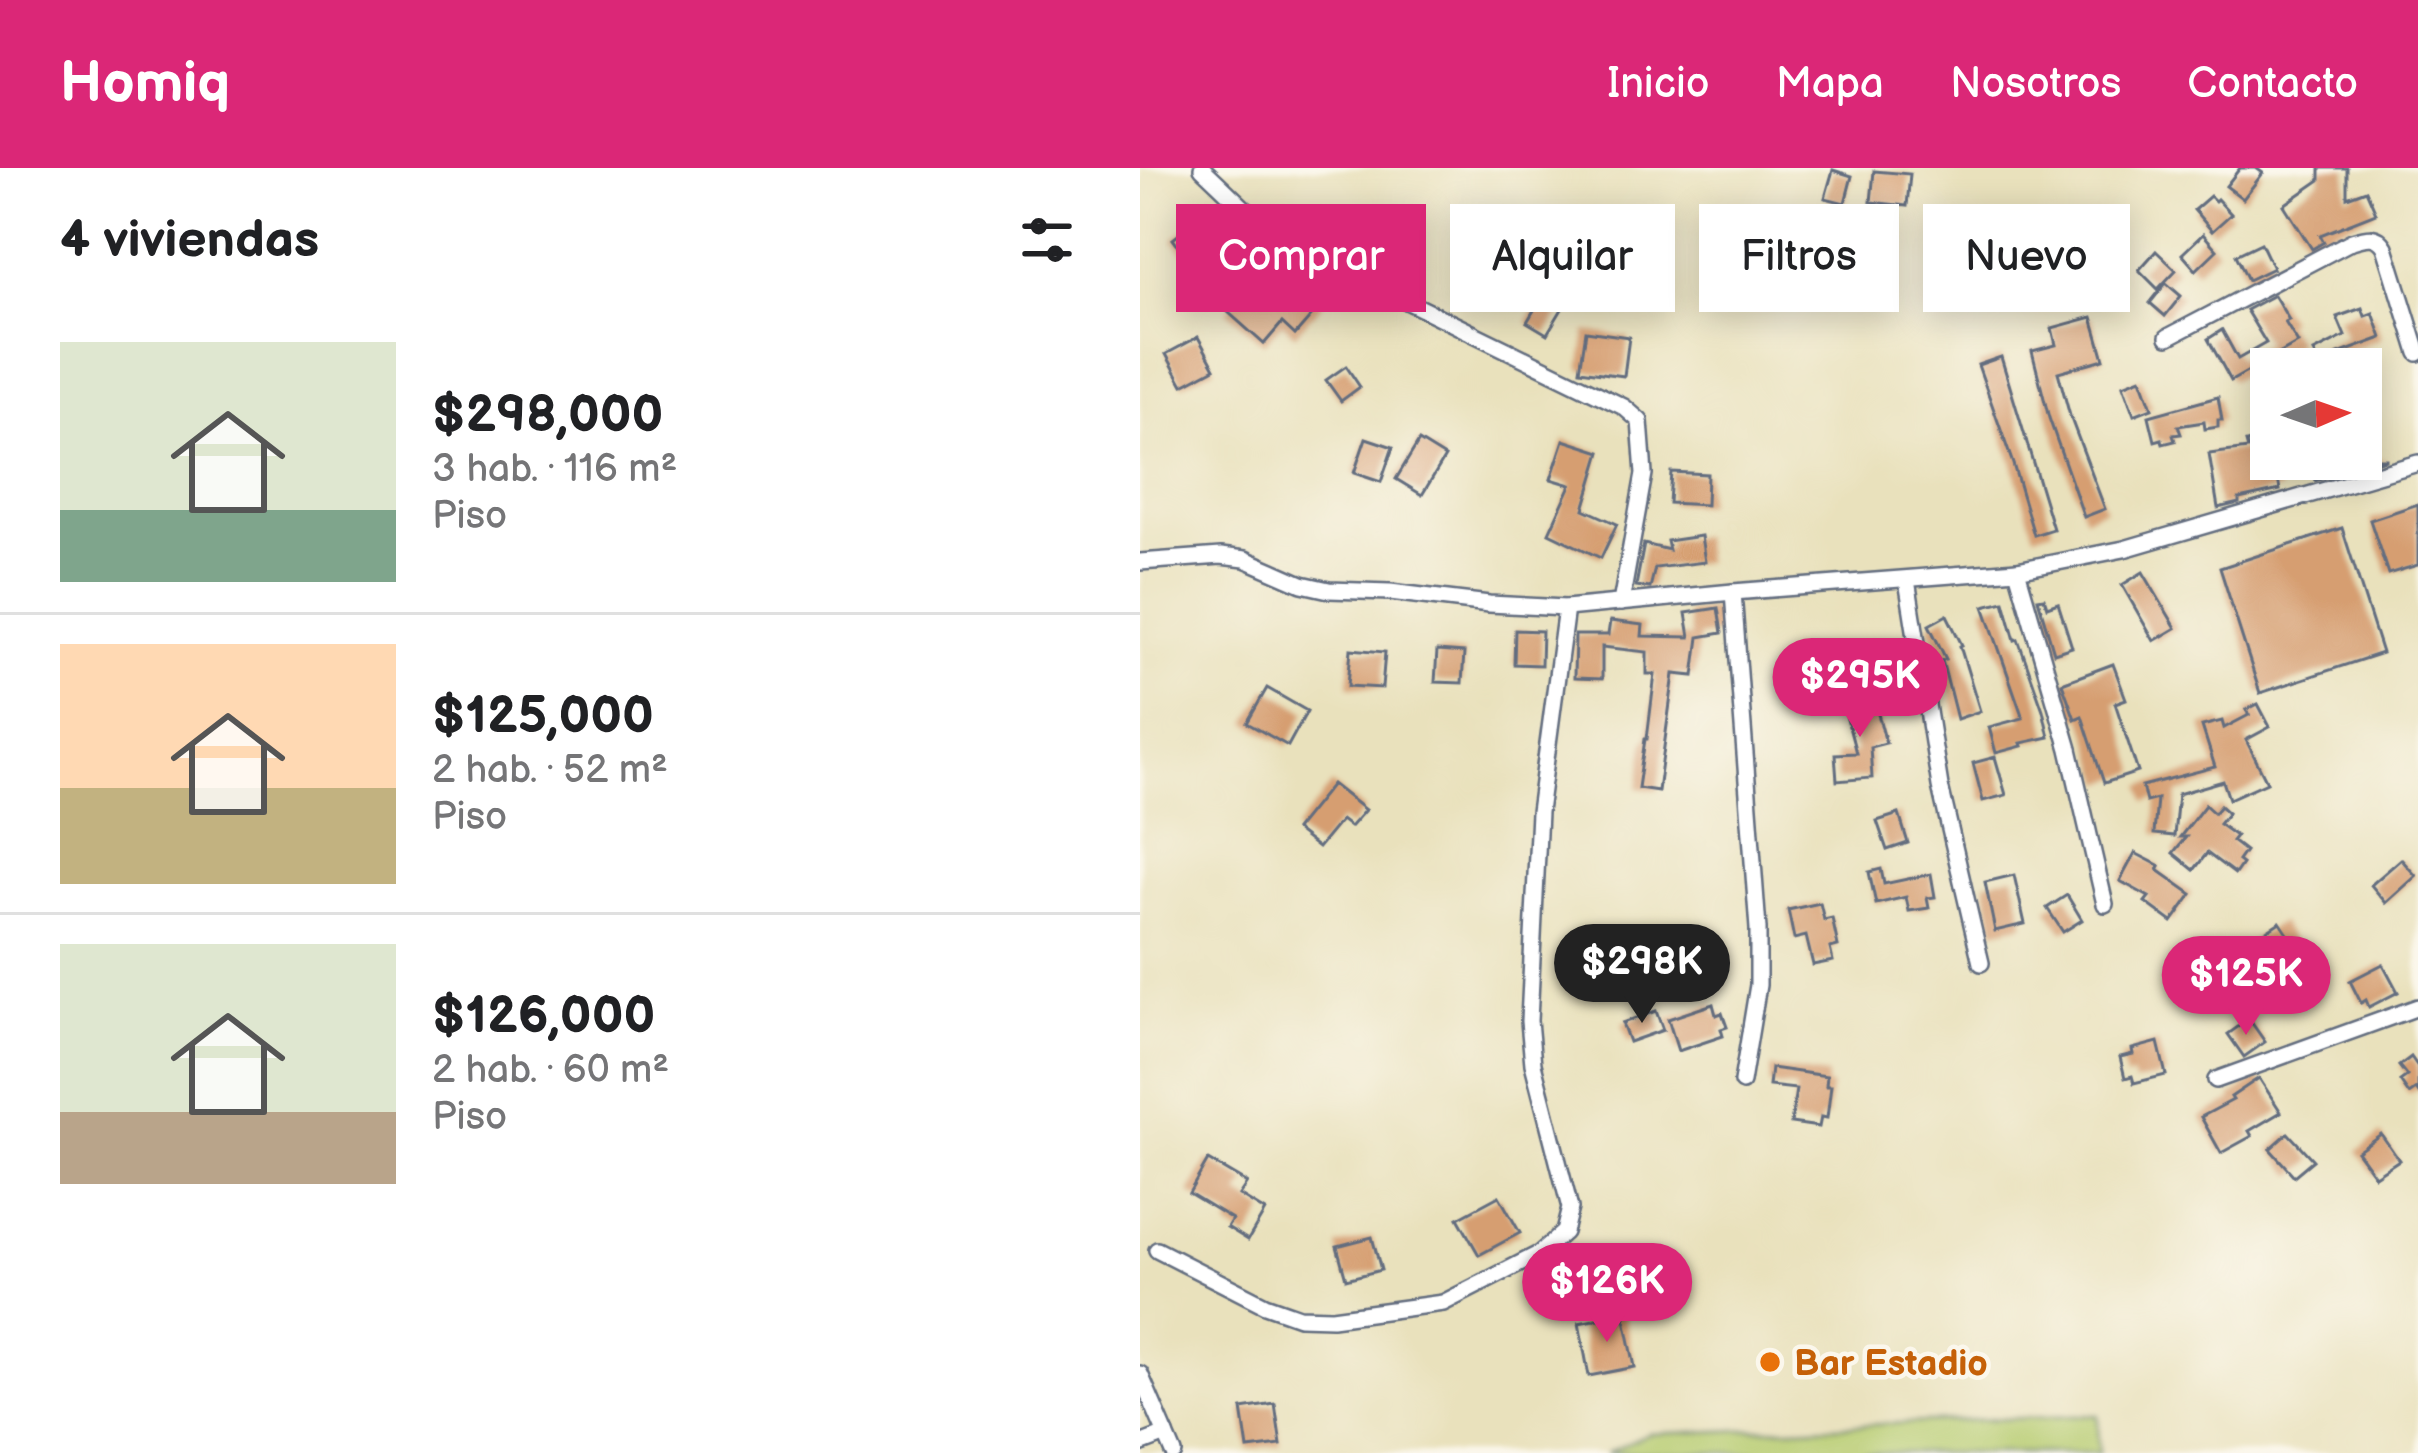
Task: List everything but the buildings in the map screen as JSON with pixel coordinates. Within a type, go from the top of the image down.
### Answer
[{"type":"street","points":[[1202,168],[1248,212],[1304,251],[1624,407],[1640,421],[1644,474],[1621,603]]},
{"type":"street","points":[[2168,337],[2352,241],[2372,237],[2385,247],[2418,353]]},
{"type":"street","points":[[1140,562],[1221,556],[1245,559],[1302,584],[1329,590],[1566,608],[2018,570],[2124,549],[2418,463]]},
{"type":"street","points":[[2018,570],[2105,904]]},
{"type":"street","points":[[1907,580],[1940,786],[1981,963]]},
{"type":"street","points":[[1732,592],[1758,929],[1758,985],[1742,1082]]},
{"type":"street","points":[[1157,1250],[1265,1304],[1299,1317],[1332,1318],[1443,1304],[1539,1254],[1564,1232],[1570,1208],[1533,1064],[1529,1021],[1539,812],[1566,608]]},
{"type":"street","points":[[2216,1080],[2418,1007]]},
{"type":"street","points":[[1140,1374],[1174,1453]]},
{"type":"street","points":[[1140,1444],[1166,1434]]},
{"type":"green space","points":[[2098,1415],[2099,1453],[1606,1453],[1649,1434]]},
{"type":"place","name":"Bar Estadio","points":[[1770,1362]]}]
